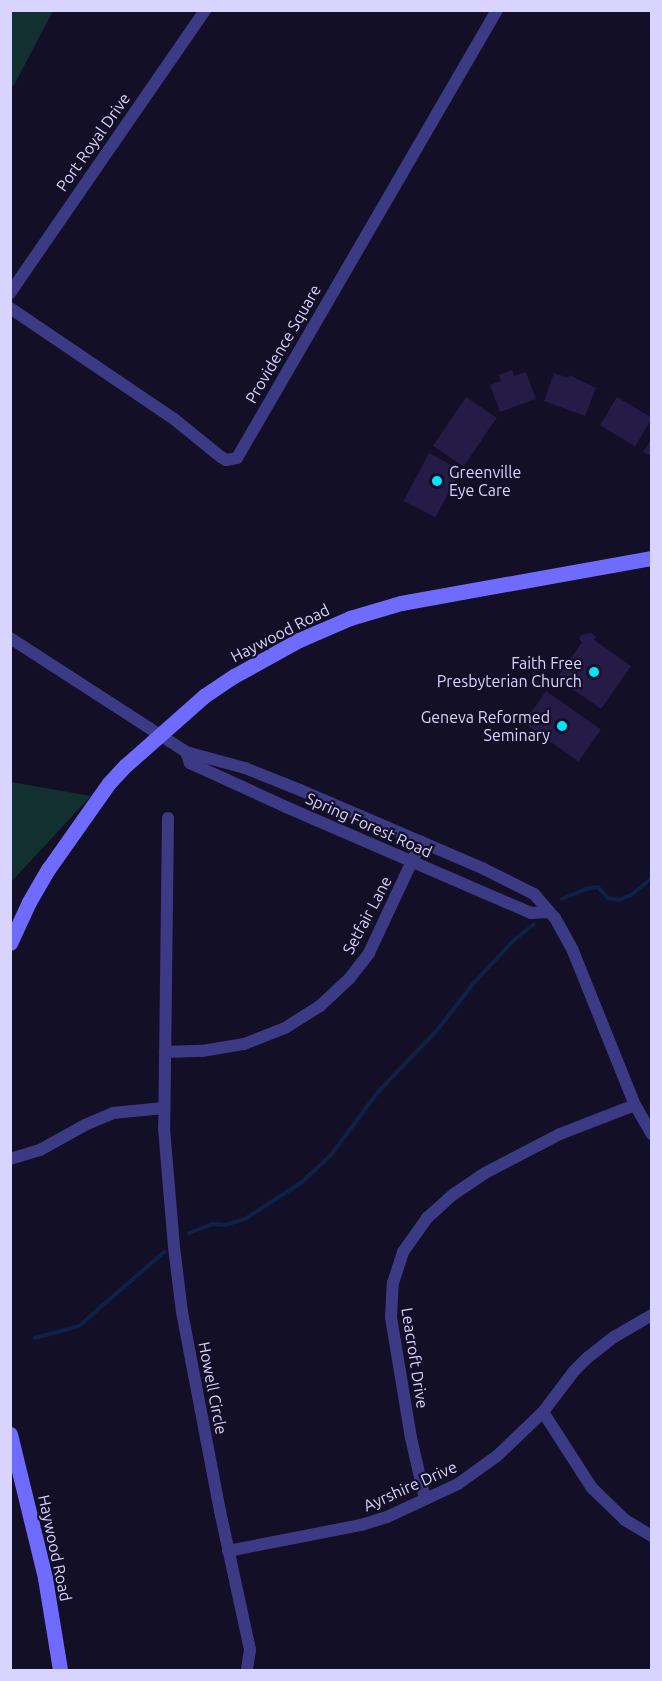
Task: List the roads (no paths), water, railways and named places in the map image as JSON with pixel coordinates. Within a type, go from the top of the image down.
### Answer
[{"type":"main road","name":"Haywood Road","points":[[10,943],[29,902],[69,837],[120,771],[204,696],[234,676],[273,653],[350,618],[437,595],[651,558]]},
{"type":"main road","name":"Haywood Road","points":[[11,1440],[45,1578],[60,1671]]},
{"type":"street","name":"Port Royal Drive","points":[[10,293],[206,10]]},
{"type":"street","name":"Providence Square","points":[[10,308],[174,419],[221,457],[226,460],[237,458],[497,10]]},
{"type":"street","points":[[10,638],[160,734]]},
{"type":"street","name":"Spring Forest Road","points":[[160,734],[186,752],[245,768],[421,842],[517,884],[534,894],[555,918],[573,951],[635,1105],[651,1135]]},
{"type":"street","name":"Spring Forest Road","points":[[186,752],[190,763],[412,862],[531,913],[548,912]]},
{"type":"street","name":"Howell Circle","points":[[168,818],[164,1108],[174,1247],[182,1312],[228,1551],[250,1650],[247,1671]]},
{"type":"street","name":"Setfair Lane","points":[[165,1052],[202,1051],[244,1044],[285,1028],[320,1006],[349,979],[369,953],[421,842]]},
{"type":"street","name":"Leacroft Drive","points":[[425,1499],[411,1438],[391,1317],[393,1283],[404,1251],[427,1218],[454,1194],[484,1173],[560,1134],[635,1105]]},
{"type":"street","points":[[10,1160],[24,1157],[113,1113],[164,1108]]},
{"type":"street","name":"Ayrshire Drive","points":[[228,1551],[361,1525],[387,1517],[476,1473],[543,1412],[574,1371],[588,1358],[614,1337],[651,1315]]},
{"type":"street","points":[[543,1412],[597,1494],[625,1520],[651,1536]]},
{"type":"waterway","points":[[562,899],[585,889],[598,887],[608,898],[619,900],[631,895],[652,878]]},
{"type":"waterway","points":[[189,1233],[212,1224],[225,1225],[245,1219],[302,1182],[331,1155],[378,1092],[439,1028],[472,985],[515,939],[534,924]]},
{"type":"waterway","points":[[35,1338],[79,1326],[164,1252]]},
{"type":"place","name":"Greenville Eye Care","points":[[437,481]]},
{"type":"place","name":"Faith Free Presbyterian Church","points":[[594,672]]},
{"type":"place","name":"Geneva Reformed Seminary","points":[[562,726]]}]
